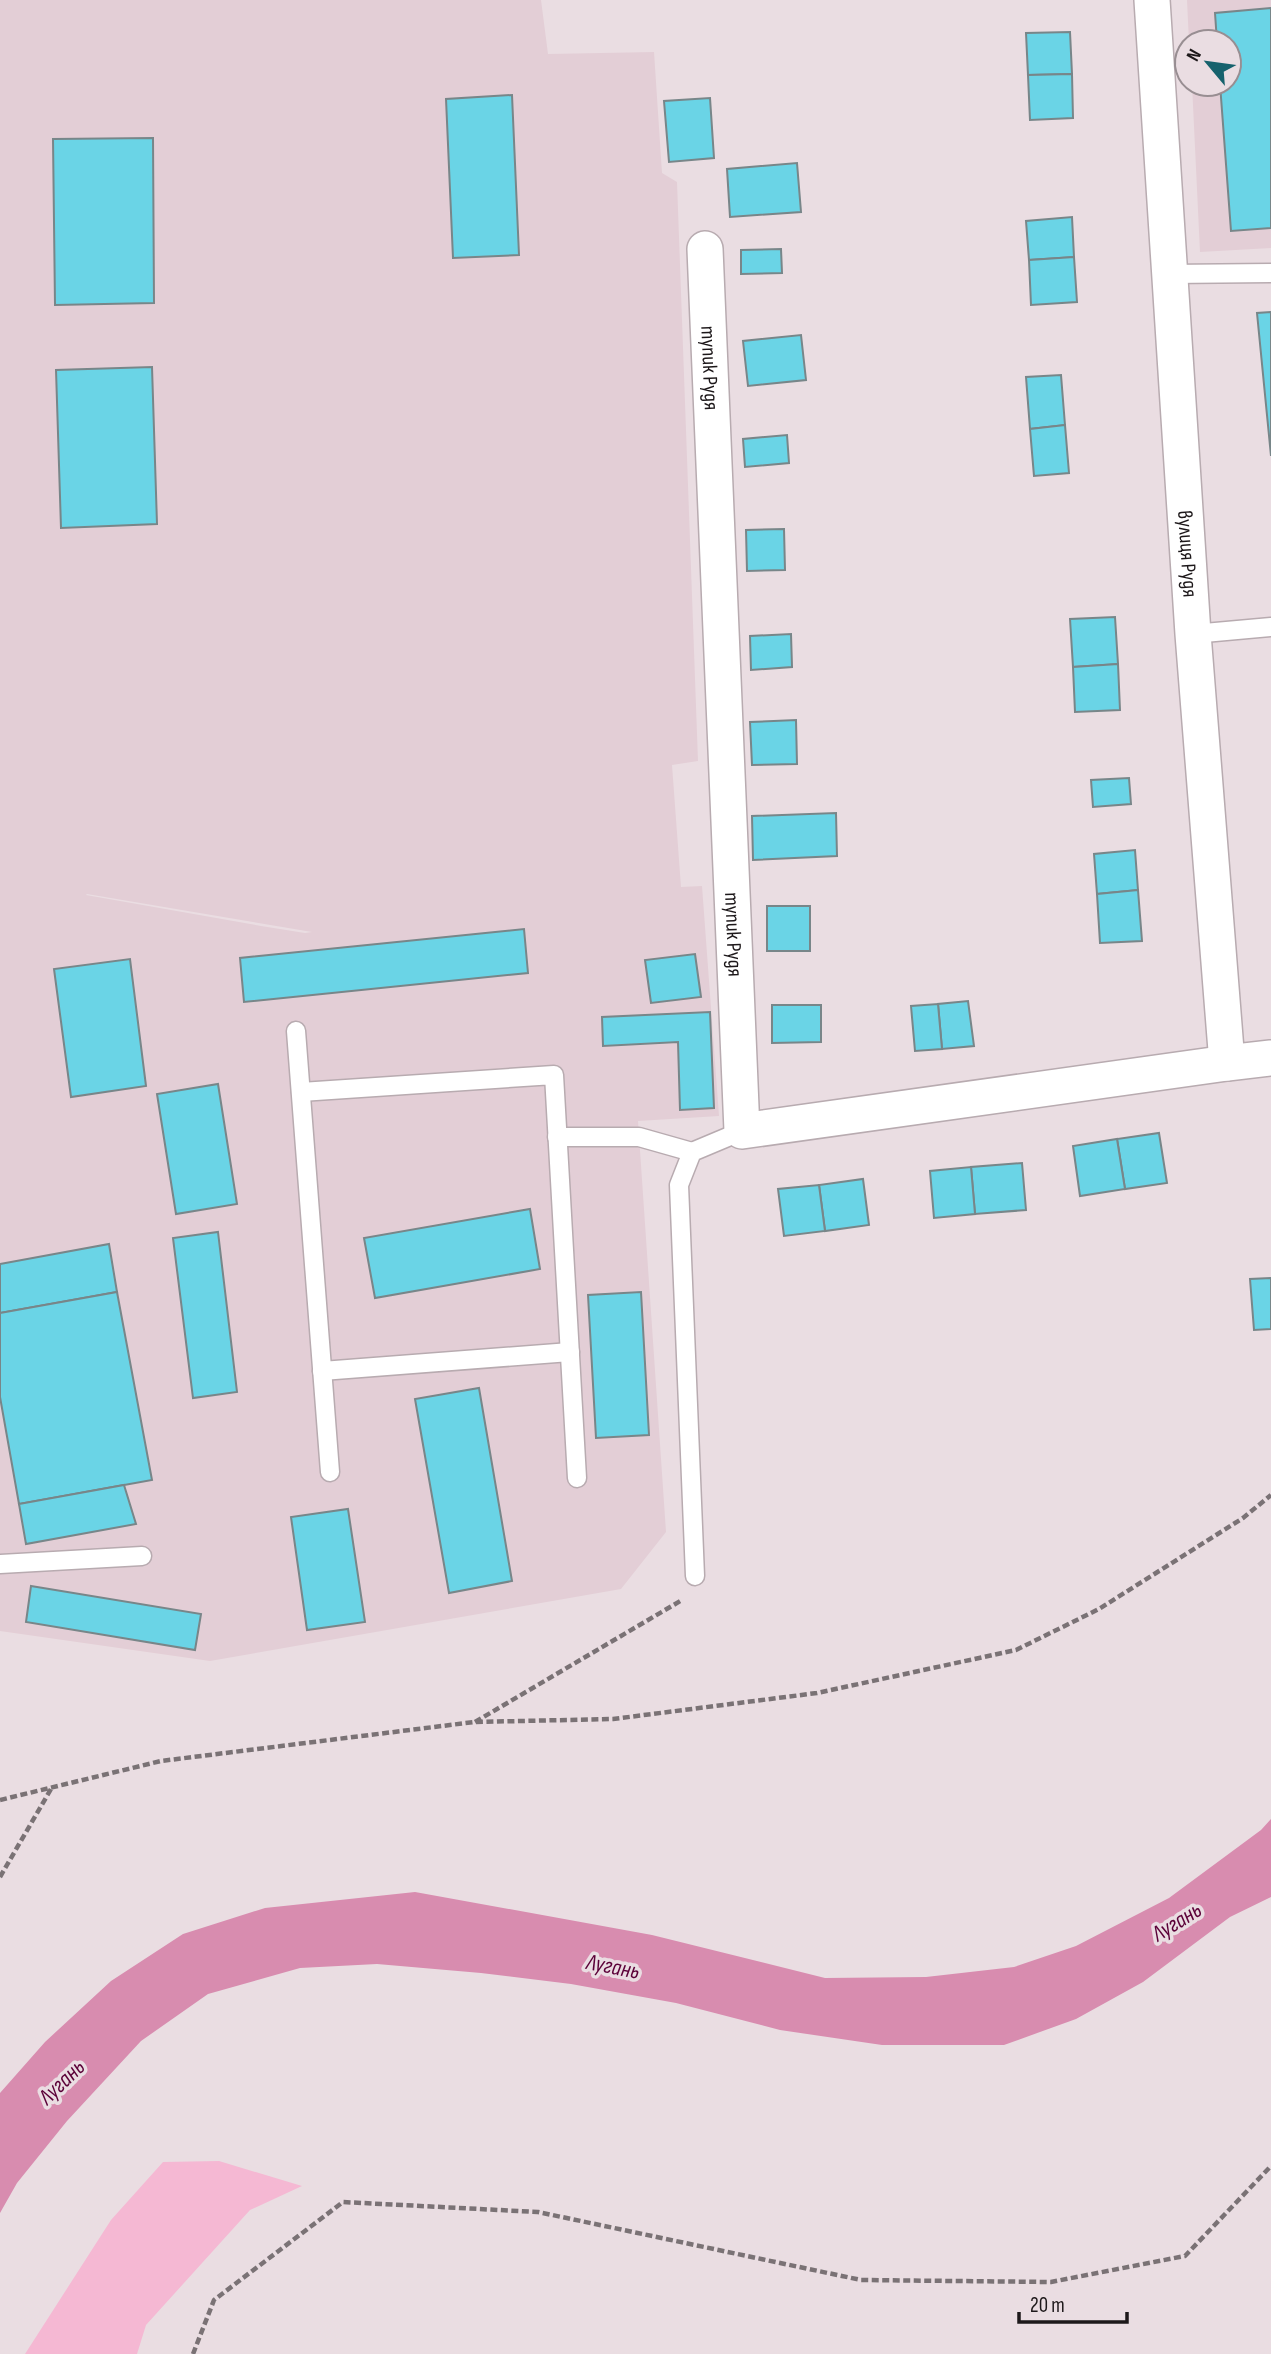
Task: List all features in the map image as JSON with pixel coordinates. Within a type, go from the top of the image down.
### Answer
[{"type":"street","name":"вулиця Рудя","points":[[1152,0],[1194,634],[1227,1063]]},
{"type":"street","name":"тупик Рудя","points":[[705,249],[742,1131]]},
{"type":"street","points":[[742,1131],[1271,1058]]},
{"type":"lane","points":[[1169,274],[1271,273]]},
{"type":"lane","points":[[1194,634],[1271,627]]},
{"type":"lane","points":[[296,1031],[330,1472]]},
{"type":"lane","points":[[301,1092],[554,1076],[577,1478]]},
{"type":"lane","points":[[557,1138],[639,1137],[692,1152],[742,1131]]},
{"type":"lane","points":[[692,1152],[679,1185],[695,1576]]},
{"type":"lane","points":[[323,1371],[570,1352]]},
{"type":"lane","points":[[0,1564],[142,1556]]},
{"type":"path","points":[[0,1800],[161,1761],[474,1722],[613,1719],[817,1693],[1016,1650],[1099,1609],[1243,1518],[1271,1495]]},
{"type":"path","points":[[474,1722],[681,1600],[695,1576]]},
{"type":"path","points":[[0,1877],[52,1788]]},
{"type":"path","points":[[193,2354],[214,2300],[343,2202],[538,2212],[861,2280],[1051,2283],[1185,2256],[1271,2166]]},
{"type":"shaded area","points":[[0,0],[541,0],[548,54],[654,52],[662,173],[677,182],[698,761],[672,765],[681,887],[702,886],[719,1116],[638,1121],[666,1532],[621,1589],[210,1661],[0,1631]],"holes":[[[87,894],[312,932],[261,926]]]},
{"type":"shaded area","points":[[1187,0],[1271,0],[1271,248],[1200,252],[1193,98],[1243,98],[1243,28],[1188,28]]},
{"type":"shaded area","points":[[219,2161],[302,2186],[250,2210],[146,2325],[137,2354],[25,2354],[111,2220],[163,2162]]},
{"type":"water","name":"Лугань","points":[[1271,1819],[1271,1897],[1230,1917],[1143,1982],[1076,2019],[1004,2045],[882,2045],[780,2030],[676,2003],[571,1984],[377,1964],[300,1968],[208,1994],[141,2041],[67,2121],[17,2183],[0,2213],[0,2093],[45,2042],[111,1981],[183,1934],[265,1908],[415,1892],[652,1935],[825,1978],[926,1977],[1014,1967],[1076,1946],[1169,1898],[1261,1830]]},
{"type":"building","points":[[1271,8],[1271,228],[1231,231],[1221,98],[1243,98],[1243,28],[1216,28],[1215,13]]},
{"type":"building","points":[[1070,32],[1072,74],[1028,75],[1026,33]]},
{"type":"building","points":[[1072,74],[1073,118],[1030,120],[1028,75]]},
{"type":"building","points":[[512,95],[519,255],[453,258],[446,99]]},
{"type":"building","points":[[710,98],[714,158],[669,162],[664,101]]},
{"type":"building","points":[[153,138],[154,303],[55,305],[53,139]]},
{"type":"building","points":[[797,163],[801,212],[730,217],[727,169]]},
{"type":"building","points":[[1072,217],[1074,257],[1029,260],[1026,221]]},
{"type":"building","points":[[781,249],[782,273],[741,274],[741,250]]},
{"type":"building","points":[[1074,257],[1077,302],[1031,305],[1029,260]]},
{"type":"building","points":[[1271,312],[1271,456],[1257,313]]},
{"type":"building","points":[[801,335],[806,380],[748,386],[743,341]]},
{"type":"building","points":[[152,367],[157,524],[61,528],[56,370]]},
{"type":"building","points":[[1061,375],[1065,425],[1030,429],[1026,377]]},
{"type":"building","points":[[1065,425],[1069,473],[1034,476],[1030,429]]},
{"type":"building","points":[[787,435],[789,463],[745,467],[743,439]]},
{"type":"building","points":[[784,529],[785,570],[747,571],[746,530]]},
{"type":"building","points":[[1115,617],[1118,664],[1073,667],[1070,619]]},
{"type":"building","points":[[791,634],[792,667],[751,670],[750,636]]},
{"type":"building","points":[[1118,664],[1120,710],[1075,712],[1073,667]]},
{"type":"building","points":[[796,720],[797,764],[752,765],[750,722]]},
{"type":"building","points":[[1129,778],[1131,804],[1093,807],[1091,780]]},
{"type":"building","points":[[836,813],[837,856],[753,860],[752,816]]},
{"type":"building","points":[[1135,850],[1138,890],[1097,894],[1094,854]]},
{"type":"building","points":[[1138,890],[1142,941],[1100,943],[1097,894]]},
{"type":"building","points":[[767,906],[810,906],[810,951],[767,951]]},
{"type":"building","points":[[524,929],[528,973],[244,1002],[240,958]]},
{"type":"building","points":[[695,954],[701,997],[651,1003],[645,960]]},
{"type":"building","points":[[130,959],[146,1086],[71,1097],[54,969]]},
{"type":"building","points":[[968,1001],[974,1046],[942,1049],[938,1004]]},
{"type":"building","points":[[938,1004],[942,1049],[915,1051],[911,1006]]},
{"type":"building","points":[[772,1005],[821,1005],[821,1042],[772,1043]]},
{"type":"building","points":[[710,1012],[714,1108],[680,1110],[678,1042],[603,1046],[602,1017]]},
{"type":"building","points":[[218,1084],[237,1204],[176,1214],[157,1094]]},
{"type":"building","points":[[1159,1133],[1167,1183],[1125,1189],[1117,1139]]},
{"type":"building","points":[[1117,1139],[1125,1189],[1080,1196],[1073,1146]]},
{"type":"building","points":[[1022,1163],[1026,1210],[975,1214],[971,1167]]},
{"type":"building","points":[[971,1167],[975,1214],[934,1218],[930,1171]]},
{"type":"building","points":[[863,1179],[869,1225],[825,1231],[819,1185]]},
{"type":"building","points":[[819,1185],[825,1231],[784,1236],[778,1189]]},
{"type":"building","points":[[530,1209],[540,1269],[375,1298],[364,1238]]},
{"type":"building","points":[[218,1232],[237,1392],[193,1398],[173,1238]]},
{"type":"building","points":[[109,1244],[117,1292],[0,1313],[0,1264]]},
{"type":"building","points":[[1271,1278],[1271,1329],[1254,1330],[1250,1279]]},
{"type":"building","points":[[117,1292],[152,1480],[19,1504],[0,1397],[0,1313]]},
{"type":"building","points":[[641,1292],[649,1435],[596,1438],[588,1295]]},
{"type":"building","points":[[479,1388],[512,1581],[449,1593],[415,1399]]},
{"type":"building","points":[[124,1485],[136,1524],[26,1544],[19,1504]]},
{"type":"building","points":[[348,1509],[365,1622],[307,1630],[291,1517]]},
{"type":"building","points":[[31,1586],[201,1614],[195,1650],[26,1622]]}]
